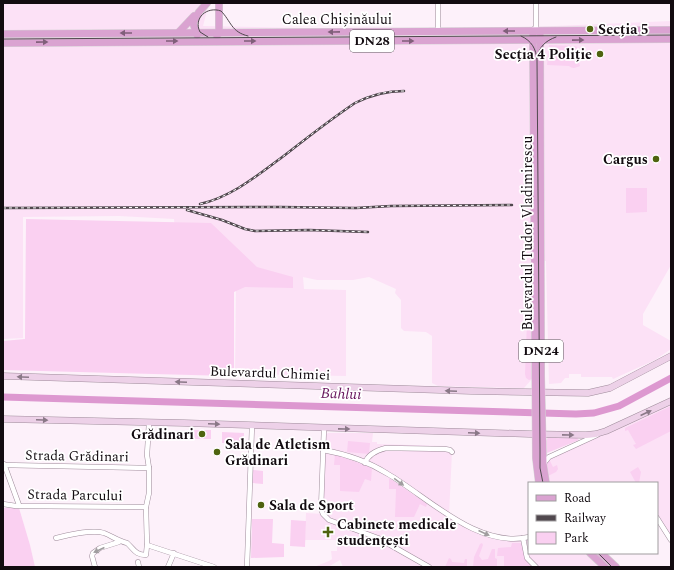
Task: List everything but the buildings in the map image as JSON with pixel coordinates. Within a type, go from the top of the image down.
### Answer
[{"type":"main road","points":[[179,32],[207,3]]},
{"type":"main road","points":[[199,12],[193,23],[196,32],[208,42],[216,38],[219,32],[219,3]]},
{"type":"main road","name":"Bulevardul Tudor Vladimirescu","points":[[536,30],[539,392],[539,427],[536,434],[536,458],[539,482]]},
{"type":"main road","name":"Calea Chișinăului","points":[[3,34],[671,30]]},
{"type":"main road","name":"Calea Chișinăului","points":[[3,43],[671,39]]},
{"type":"main road","points":[[517,40],[528,47],[536,57],[547,44],[559,40]]},
{"type":"main road","name":"Bulevardul Chimiei","points":[[3,376],[430,390],[588,393],[602,390],[671,356]]},
{"type":"main road","points":[[3,419],[586,435],[606,431],[671,401]]},
{"type":"main road","name":"Bulevardul Tudor Vladimirescu","points":[[536,434],[546,482]]},
{"type":"main road","points":[[591,554],[605,567]]},
{"type":"main road","points":[[602,554],[616,567]]},
{"type":"street","points":[[438,3],[438,32]]},
{"type":"street","points":[[536,3],[536,30]]},
{"type":"street","points":[[56,538],[91,532],[102,532],[119,542],[127,543],[134,552],[146,555],[146,507],[149,468],[147,455],[149,422]]},
{"type":"street","points":[[247,567],[252,425]]},
{"type":"street","points":[[324,428],[322,509],[326,517],[338,524],[378,538],[428,567]]},
{"type":"street","points":[[543,464],[546,458],[606,431]]},
{"type":"street","points":[[365,463],[368,457],[380,449],[386,448],[446,449],[452,452]]},
{"type":"street","points":[[323,450],[336,452],[365,463],[390,475],[442,512],[482,533],[495,537],[528,537]]},
{"type":"street","name":"Strada Grădinari","points":[[18,506],[3,464],[149,468]]},
{"type":"street","name":"Strada Parcului","points":[[3,504],[18,506],[146,507]]},
{"type":"street","points":[[658,520],[671,540]]},
{"type":"street","points":[[523,538],[527,558],[536,567]]},
{"type":"street","points":[[95,567],[92,556],[93,553],[100,548],[119,542]]},
{"type":"street","points":[[147,545],[214,567]]},
{"type":"street","points":[[168,567],[174,553]]},
{"type":"shaded area","points":[[3,3],[209,3],[203,26],[442,31],[671,21],[671,265],[643,314],[643,325],[671,341],[671,349],[655,360],[613,379],[612,377],[581,377],[581,374],[569,374],[569,378],[565,378],[561,383],[549,384],[546,261],[530,260],[532,379],[524,388],[438,386],[432,383],[432,336],[426,332],[404,331],[401,328],[401,300],[395,293],[396,289],[369,277],[353,280],[317,280],[303,277],[304,289],[346,290],[346,376],[235,374],[236,289],[180,289],[174,219],[119,216],[23,217],[23,338],[3,339]]},
{"type":"shaded area","points":[[671,398],[671,540],[658,520],[658,482],[550,482],[547,461],[555,454]]},
{"type":"shaded area","points":[[328,433],[373,433],[372,442],[377,442],[377,444],[446,446],[446,449],[452,452],[449,515],[495,537],[528,537],[528,554],[585,554],[601,567],[343,567],[340,560],[328,567],[314,567],[332,559],[331,551],[337,551],[337,540],[305,540],[306,513],[323,514],[321,509],[325,435]]},
{"type":"green space","points":[[549,45],[577,47],[577,62],[580,66],[573,68],[569,66],[547,65]]},
{"type":"green space","points":[[626,188],[647,188],[647,212],[626,213]]},
{"type":"green space","points":[[26,219],[211,223],[257,267],[293,277],[293,288],[245,287],[234,292],[234,368],[230,368],[229,376],[3,370],[3,341],[25,339]]},
{"type":"green space","points":[[527,312],[532,313],[533,362],[531,362],[532,379],[529,380],[526,378],[525,374],[527,322],[524,322],[524,315]]},
{"type":"green space","points":[[671,406],[671,431],[636,449],[633,445],[636,444],[628,430],[625,431],[625,428]]},
{"type":"green space","name":"Grădinari","points":[[193,430],[211,430],[211,439],[193,439]]},
{"type":"green space","points":[[222,432],[244,433],[244,443],[222,443]]},
{"type":"green space","points":[[548,437],[577,438],[579,440],[547,453],[546,441]]},
{"type":"green space","points":[[348,441],[370,443],[369,454],[347,452]]},
{"type":"green space","points":[[335,454],[372,468],[371,481],[365,479],[359,492],[340,491],[340,465],[334,465]]},
{"type":"green space","points":[[549,459],[553,467],[557,465],[558,469],[556,472],[548,476],[546,463]]},
{"type":"green space","points":[[638,467],[641,472],[639,482],[635,482],[630,472]]},
{"type":"green space","points":[[253,470],[263,471],[263,484],[252,483]]},
{"type":"green space","points":[[389,478],[427,504],[426,507],[420,504],[414,517],[395,517],[396,489],[389,489]]},
{"type":"green space","points":[[3,508],[19,508],[35,567],[3,567]]},
{"type":"green space","points":[[252,519],[273,519],[272,543],[284,544],[284,557],[251,558]]},
{"type":"green space","points":[[291,520],[306,521],[305,547],[290,546]]},
{"type":"green space","points":[[482,543],[483,545],[479,556],[482,560],[488,559],[492,549],[495,549],[497,567],[473,567],[474,557],[480,544]]},
{"type":"green space","points":[[512,543],[520,543],[523,545],[534,567],[504,567],[504,556],[497,556],[498,548],[511,547]]},
{"type":"green space","points":[[449,558],[452,562],[464,563],[465,559],[467,559],[467,567],[445,567]]},
{"type":"waterway","name":"Bahlui","points":[[3,397],[576,414],[594,413],[619,406],[671,378]]},
{"type":"tram line","points":[[208,37],[200,32],[198,22],[203,14],[211,10],[221,11],[238,32],[248,36]]},
{"type":"tram line","points":[[3,39],[671,35]]},
{"type":"tram line","points":[[521,36],[528,40],[533,46],[536,52],[537,60],[540,468],[543,482]]},
{"type":"tram line","points":[[537,58],[543,45],[556,37]]},
{"type":"tram line","points":[[599,554],[612,567]]},
{"type":"railway","points":[[200,204],[212,201],[245,184],[355,103],[379,94],[404,91]]},
{"type":"railway","points":[[3,208],[356,208],[391,206],[512,205]]},
{"type":"railway","points":[[187,210],[255,231],[309,230],[368,232]]},
{"type":"place","name":"Secția 5","points":[[590,29]]},
{"type":"place","name":"Secția 4 Poliție","points":[[600,54]]},
{"type":"place","name":"Cargus","points":[[656,159]]},
{"type":"place","name":"Grădinari","points":[[202,434]]},
{"type":"place","name":"Sala de Atletism Grădinari","points":[[217,452]]},
{"type":"place","name":"Sala de Sport","points":[[261,505]]},
{"type":"place","name":"Cabinete medicale studențești","points":[[328,532]]}]
